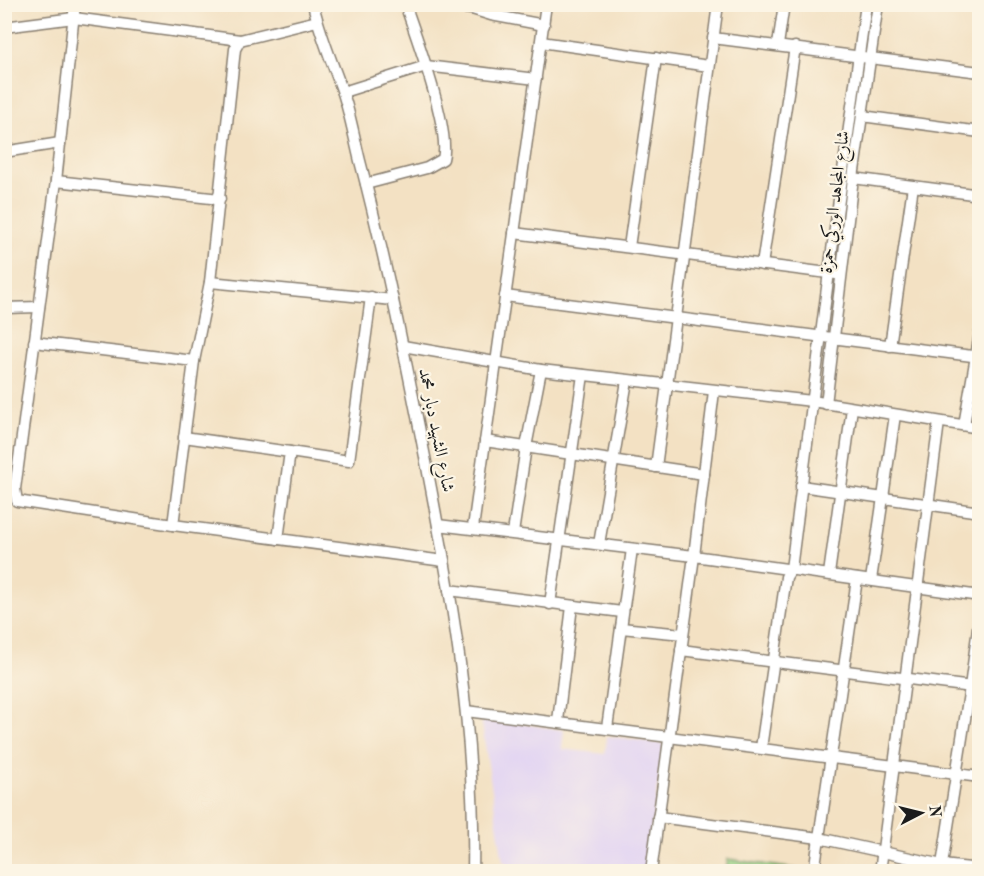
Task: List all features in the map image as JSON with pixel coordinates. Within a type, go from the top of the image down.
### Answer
[{"type":"street","points":[[75,4],[56,182],[15,489],[17,501],[173,525],[444,561]]},
{"type":"street","name":"شارع الشهيد دبار محمد","points":[[313,4],[343,92],[366,184],[404,346],[438,525],[466,711],[474,820],[473,872]]},
{"type":"street","points":[[366,184],[427,168],[443,159],[446,148],[426,66],[405,4]]},
{"type":"street","points":[[431,4],[473,7],[491,15],[544,25]]},
{"type":"street","points":[[473,528],[546,4]]},
{"type":"street","points":[[656,466],[718,4]]},
{"type":"street","points":[[778,45],[784,4]]},
{"type":"street","name":"شارع المجاهد الوركي حمزة","points":[[826,404],[862,116],[866,4]]},
{"type":"street","name":"شارع المجاهد الوركي حمزة","points":[[761,748],[786,577],[791,569],[829,272],[865,57],[878,4]]},
{"type":"street","points":[[4,27],[74,18],[240,40],[317,21]]},
{"type":"street","points":[[713,38],[980,72]]},
{"type":"street","points":[[173,525],[194,361],[210,282],[232,61],[240,40]]},
{"type":"street","points":[[541,42],[709,66]]},
{"type":"street","points":[[762,265],[795,47]]},
{"type":"street","points":[[629,247],[656,58]]},
{"type":"street","points":[[343,92],[426,66],[536,79]]},
{"type":"street","points":[[862,116],[980,132]]},
{"type":"street","points":[[4,152],[60,143]]},
{"type":"street","points":[[853,178],[980,195]]},
{"type":"street","points":[[56,182],[220,199]]},
{"type":"street","points":[[890,346],[913,186]]},
{"type":"street","points":[[514,232],[842,275]]},
{"type":"street","points":[[210,282],[393,300]]},
{"type":"street","points":[[505,296],[978,357]]},
{"type":"street","points":[[183,437],[349,461],[371,297]]},
{"type":"street","points":[[4,308],[39,307]]},
{"type":"street","points":[[964,425],[978,357],[980,333]]},
{"type":"street","points":[[34,342],[194,361]]},
{"type":"street","points":[[404,346],[541,370],[812,401],[980,428]]},
{"type":"street","points":[[513,533],[541,370]]},
{"type":"street","points":[[550,604],[583,375]]},
{"type":"street","points":[[599,544],[627,381]]},
{"type":"street","points":[[651,872],[714,391]]},
{"type":"street","points":[[829,574],[852,408]]},
{"type":"street","points":[[871,580],[895,415]]},
{"type":"street","points":[[880,872],[939,422]]},
{"type":"street","points":[[485,441],[704,474]]},
{"type":"street","points":[[278,539],[290,452]]},
{"type":"street","points":[[801,486],[980,512]]},
{"type":"street","points":[[438,525],[694,556],[980,596]]},
{"type":"street","points":[[607,728],[632,549]]},
{"type":"street","points":[[814,872],[857,579]]},
{"type":"street","points":[[449,590],[622,612]]},
{"type":"street","points":[[558,722],[572,606]]},
{"type":"street","points":[[941,868],[955,775],[975,688],[980,613]]},
{"type":"street","points":[[621,628],[683,634]]},
{"type":"street","points":[[681,650],[975,688]]},
{"type":"street","points":[[466,711],[980,777]]},
{"type":"street","points":[[658,817],[819,838],[941,868],[980,869]]},
{"type":"shaded area","points":[[481,718],[564,730],[562,749],[605,754],[607,736],[664,744],[645,871],[507,870],[507,863],[503,862]]},
{"type":"green space","points":[[728,859],[796,869],[795,871],[726,871]]}]
